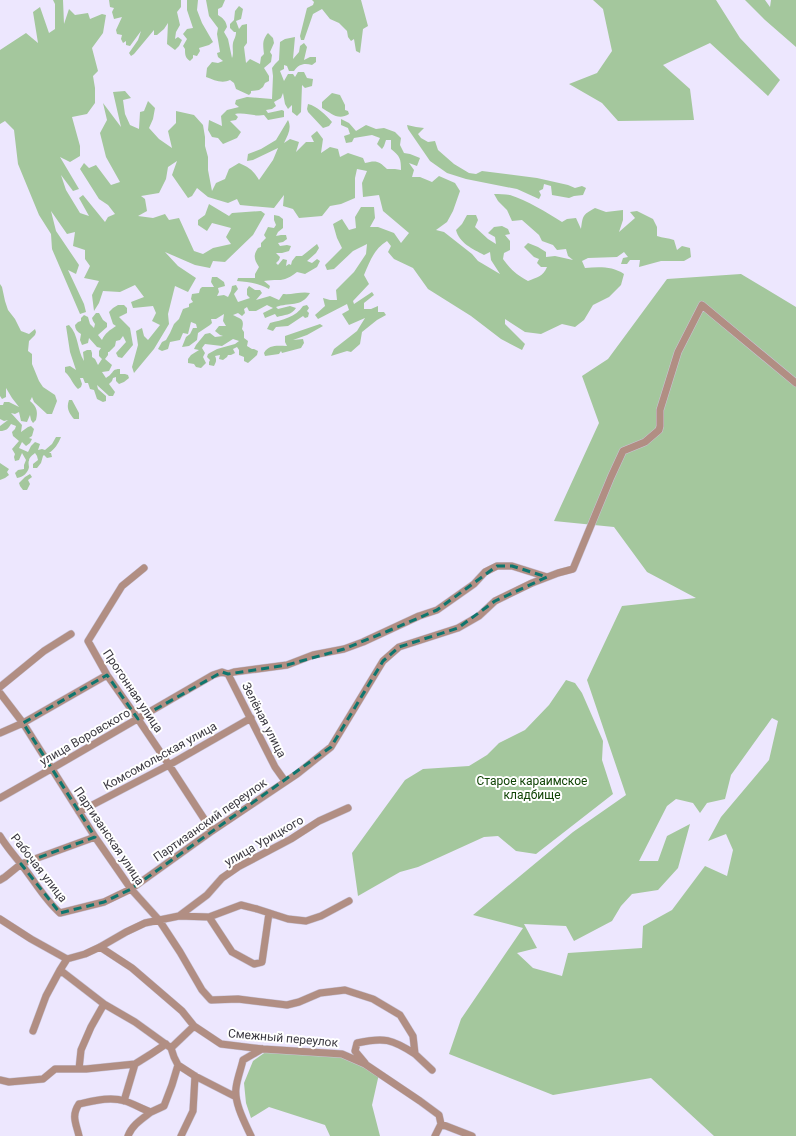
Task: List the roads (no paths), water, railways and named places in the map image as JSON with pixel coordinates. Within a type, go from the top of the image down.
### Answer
[{"type":"street","name":"Партизанский переулок","points":[[60,913],[104,902],[131,889],[212,831],[297,774],[331,747],[383,661],[400,647],[458,628],[479,616],[495,601],[532,583],[573,569],[610,476],[623,451],[645,442],[659,430],[660,410],[678,352],[702,304],[796,383]]},
{"type":"street","name":"улица Воровского","points":[[0,798],[213,675],[287,665],[313,655],[344,649],[364,642],[419,616],[436,610],[474,584],[485,572],[497,566],[512,566],[547,577]]},
{"type":"street","name":"Прогонная улица","points":[[144,568],[122,586],[88,641],[107,676],[138,719],[212,831]]},
{"type":"street","points":[[0,688],[44,651],[71,634]]},
{"type":"street","name":"Зелёная улица","points":[[225,673],[251,718],[275,767],[285,781]]},
{"type":"street","points":[[0,733],[23,723],[107,676]]},
{"type":"street","name":"Партизанская улица","points":[[0,693],[23,723],[95,837],[131,889],[158,920],[180,952],[202,990],[211,1000],[238,999],[287,1005],[299,1002],[320,992],[345,990],[373,998],[400,1015],[413,1036],[414,1054]]},
{"type":"street","name":"Комсомольская улица","points":[[79,812],[169,765],[251,718]]},
{"type":"street","name":"улица Урицкого","points":[[67,959],[85,954],[145,923],[179,916],[207,895],[222,878],[238,867],[291,839],[319,821],[348,808]]},
{"type":"street","name":"Рабочая улица","points":[[0,836],[52,905],[60,913]]},
{"type":"street","points":[[0,880],[21,864],[95,837]]},
{"type":"street","points":[[179,916],[209,917],[241,905],[288,918],[306,921],[321,916],[349,901]]},
{"type":"street","points":[[209,917],[232,952],[254,964],[262,962],[269,913]]},
{"type":"street","points":[[0,919],[31,939],[67,959],[46,996],[33,1031]]},
{"type":"street","name":"Смежный переулок","points":[[100,947],[132,968],[182,1011],[194,1026],[221,1044],[263,1049],[342,1054],[365,1064],[420,1101],[438,1115],[441,1124]]},
{"type":"street","points":[[60,970],[104,1004],[135,1022],[169,1046],[178,1065],[195,1076],[236,1097]]},
{"type":"street","points":[[79,1069],[81,1050],[104,1004]]},
{"type":"street","points":[[0,1080],[9,1082],[43,1079],[55,1069],[79,1069],[134,1064],[169,1046],[194,1026]]},
{"type":"street","points":[[365,1064],[355,1051],[357,1043],[370,1040],[387,1040],[400,1044],[432,1070]]},
{"type":"street","points":[[251,1136],[245,1124],[236,1097],[236,1088],[243,1060],[263,1049]]},
{"type":"street","points":[[124,1101],[134,1064]]},
{"type":"street","points":[[128,1136],[137,1123],[151,1112],[164,1106],[178,1065]]},
{"type":"street","points":[[180,1136],[193,1111],[195,1076]]},
{"type":"street","points":[[79,1136],[74,1112],[79,1104],[97,1100],[114,1099],[124,1101],[151,1112]]},
{"type":"street","points":[[435,1136],[441,1124],[472,1136]]},
{"type":"park label","name":"Старое караимское кладбище","points":[[532,788]]}]
